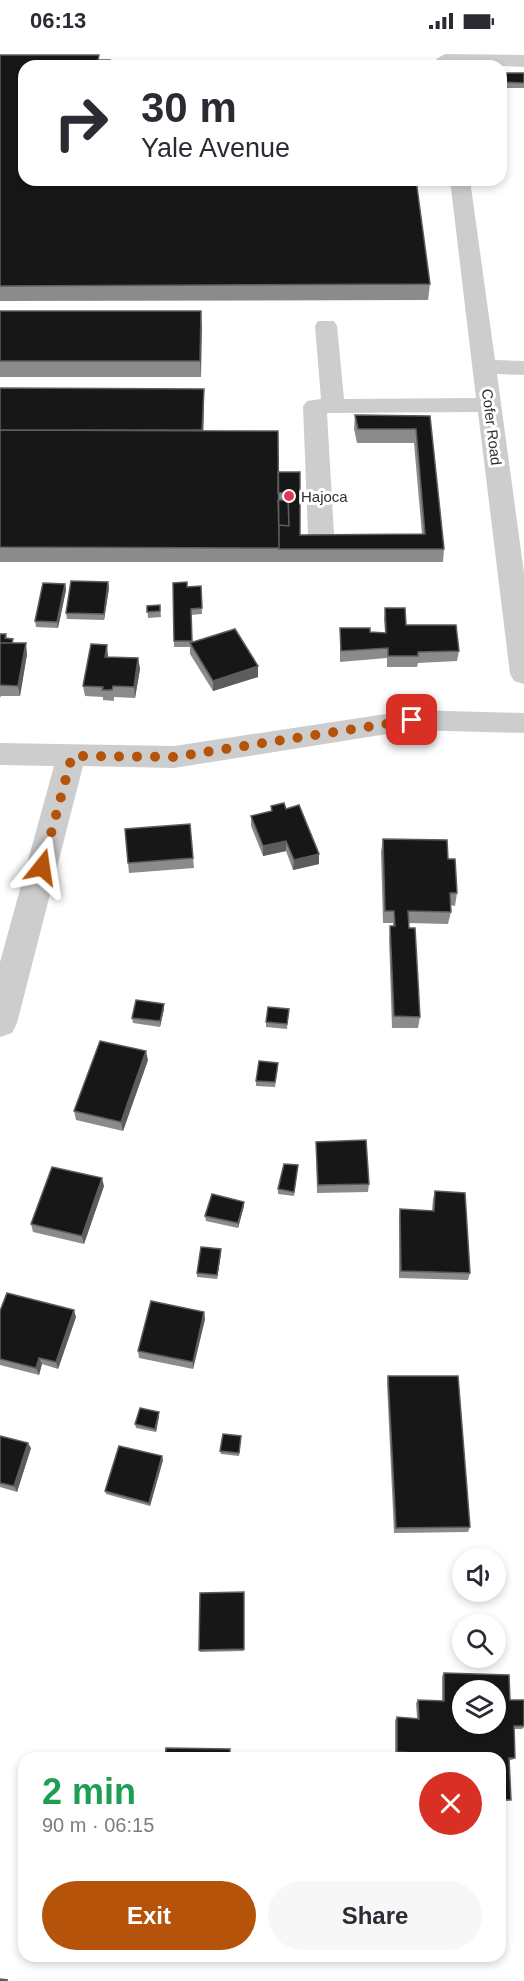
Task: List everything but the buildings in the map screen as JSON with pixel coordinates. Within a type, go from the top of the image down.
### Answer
[{"type":"street","points":[[444,56],[524,61]]},
{"type":"street","name":"Cofer Road","points":[[461,186],[524,674]]},
{"type":"street","points":[[326,326],[333,405]]},
{"type":"street","points":[[484,367],[524,368]]},
{"type":"street","points":[[321,534],[315,406],[489,405]]},
{"type":"street","points":[[0,754],[174,757],[412,720],[524,723]]},
{"type":"street","points":[[0,1023],[72,756]]},
{"type":"place","name":"Hajoca","points":[[289,496]]},
{"type":"route","points":[[42,867],[72,756],[174,757],[412,720]]}]
